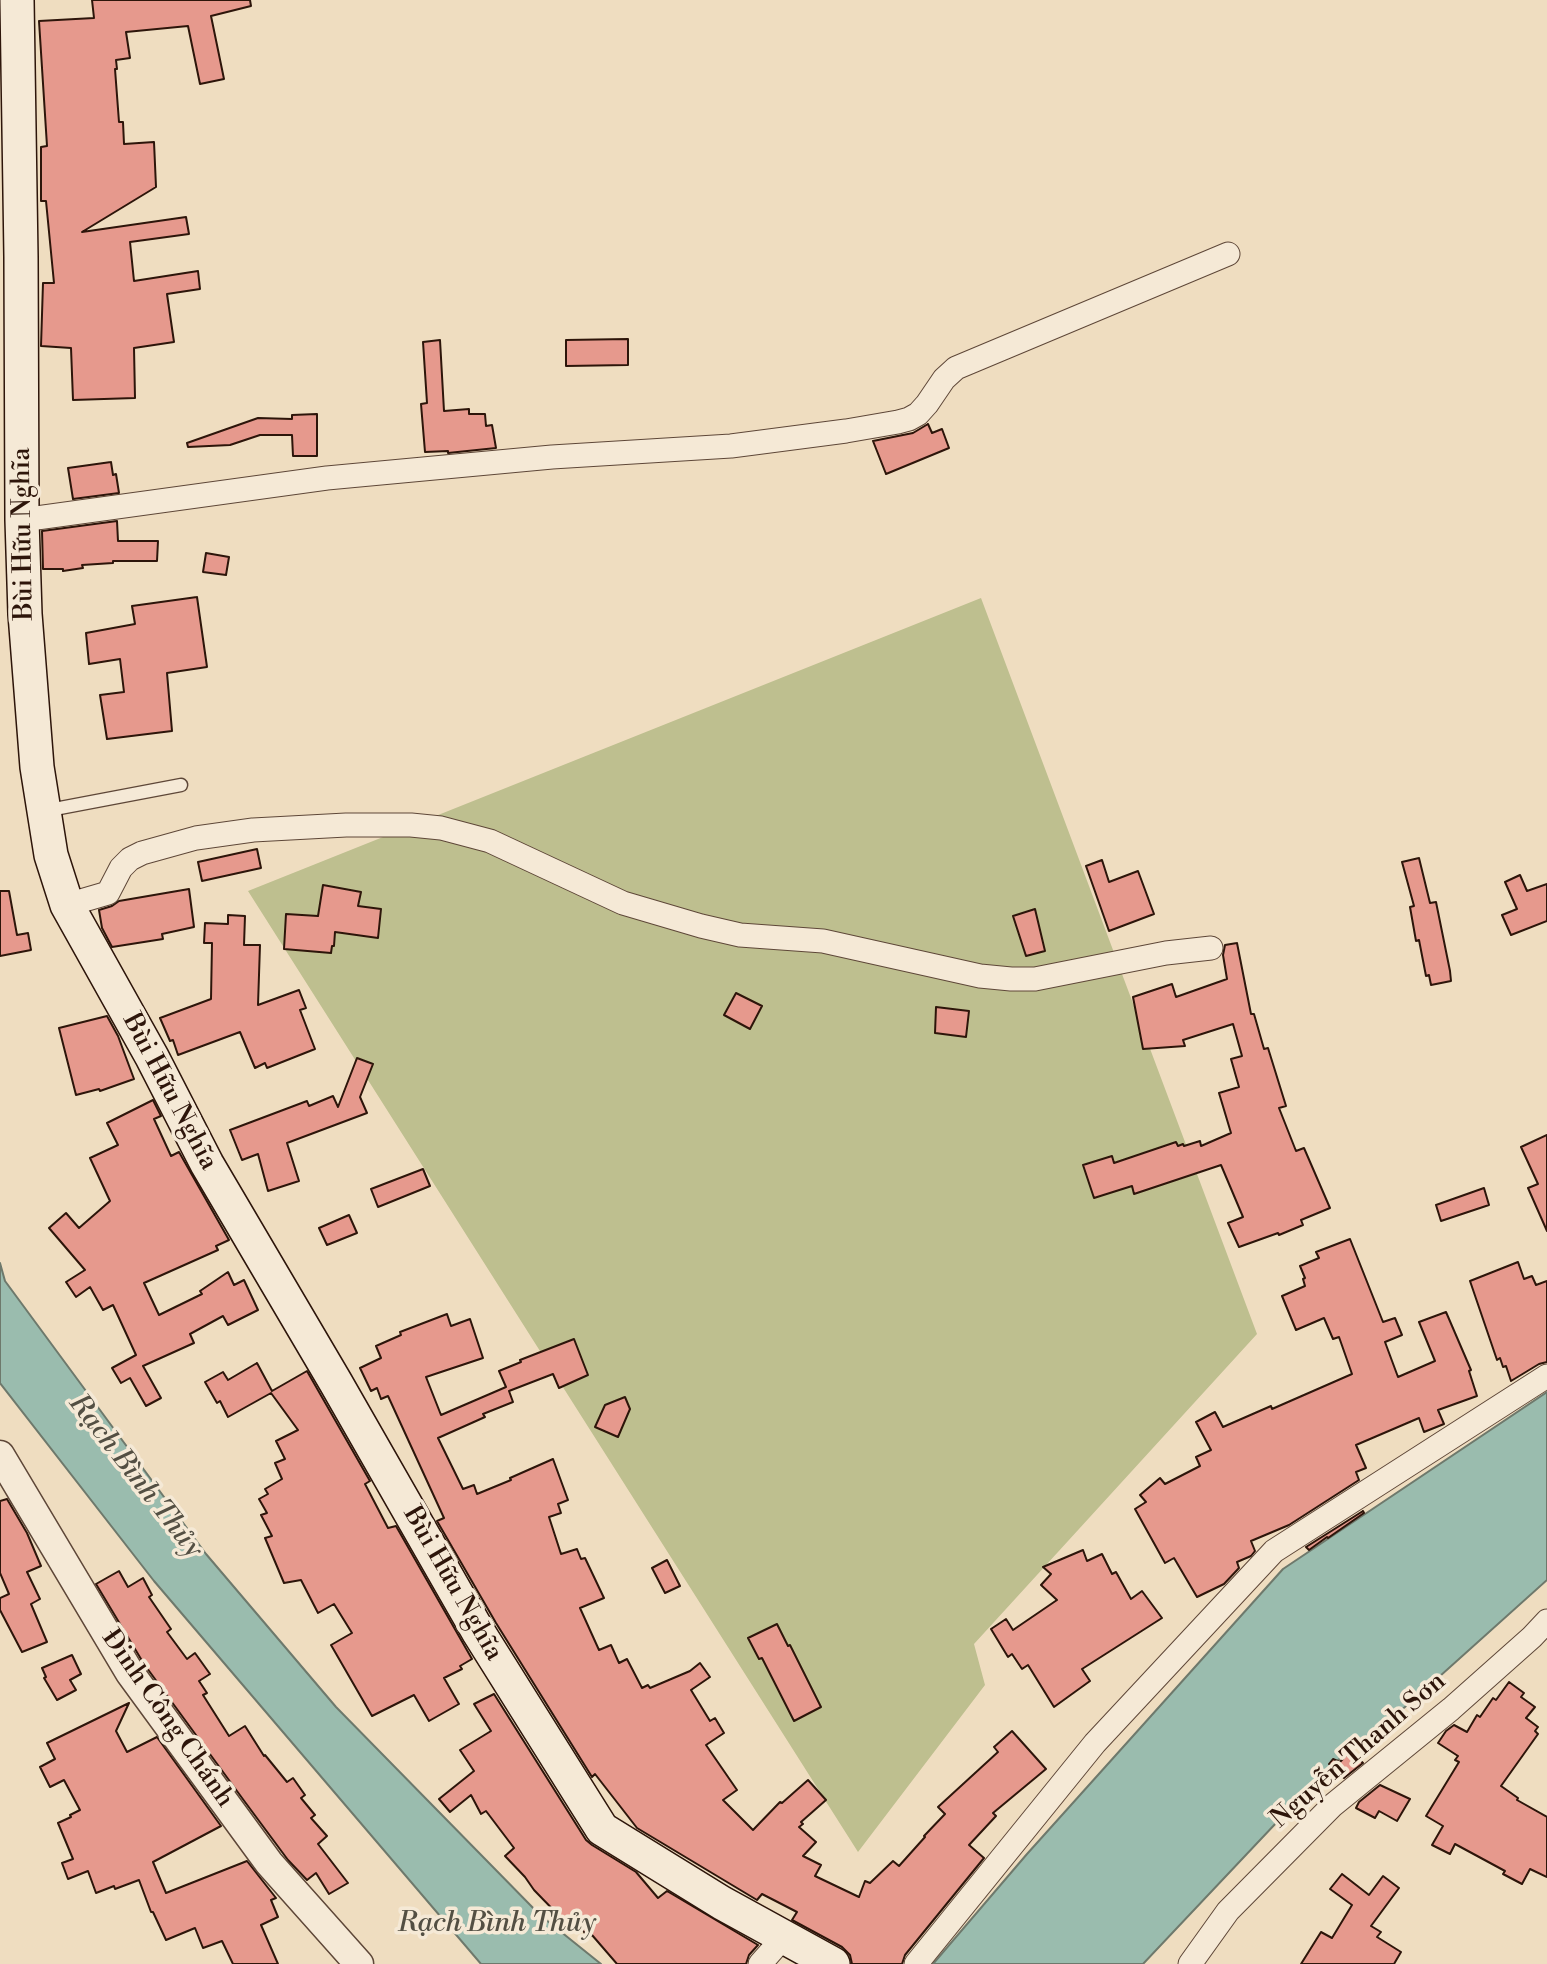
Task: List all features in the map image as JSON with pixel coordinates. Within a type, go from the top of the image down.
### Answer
[{"type":"main road","name":"Bùi Hữu Nghĩa","points":[[17,0],[22,257],[22,520],[26,628],[37,767],[51,855],[67,905],[152,1057],[207,1164],[479,1633],[602,1829],[783,1938],[833,1964]]},
{"type":"street","points":[[22,520],[327,478],[552,457],[731,446],[898,422],[918,414],[944,379],[956,368],[1228,254]]},
{"type":"street","points":[[67,905],[108,893],[121,868],[130,859],[196,838],[253,830],[411,825],[441,828],[490,841],[623,903],[701,926],[740,935],[823,941],[980,976],[1035,979],[1166,953],[1211,948]]},
{"type":"street","points":[[916,1964],[1095,1743],[1274,1551],[1547,1376]]},
{"type":"street","name":"Đinh Công Chánh","points":[[2,1464],[130,1673],[270,1863],[359,1964]]},
{"type":"street","name":"Nguyễn Thanh Sơn","points":[[1190,1964],[1228,1910],[1333,1805],[1451,1709],[1547,1621]]},
{"type":"street","points":[[760,1964],[783,1938]]},
{"type":"lane","points":[[44,811],[181,785]]},
{"type":"green space","points":[[981,598],[1257,1334],[974,1644],[985,1685],[858,1852],[248,891]]},
{"type":"water","name":"Rạch Bình Thủy","points":[[0,1263],[5,1281],[206,1554],[336,1707],[540,1915],[601,1964],[481,1964],[154,1581],[0,1383]]},
{"type":"water","points":[[1547,1392],[1547,1580],[1410,1703],[1328,1768],[1143,1964],[933,1964],[1027,1854],[1283,1569]]},
{"type":"building","points":[[92,0],[250,0],[251,6],[211,16],[224,79],[200,84],[188,26],[126,32],[130,58],[116,60],[115,69],[119,122],[123,122],[124,144],[154,142],[156,187],[82,232],[186,217],[189,234],[130,242],[134,281],[198,271],[200,289],[167,294],[174,342],[134,348],[135,398],[73,400],[71,348],[41,346],[43,283],[54,283],[46,201],[41,201],[41,147],[47,146],[39,21],[94,18]]},
{"type":"building","points":[[628,339],[628,365],[566,366],[566,340]]},
{"type":"building","points":[[440,340],[444,411],[469,409],[469,414],[485,414],[486,426],[492,425],[496,448],[448,453],[425,452],[421,404],[427,403],[423,342]]},
{"type":"building","points":[[317,414],[317,456],[293,456],[292,435],[260,435],[230,445],[188,447],[187,443],[258,418],[292,419],[292,415]]},
{"type":"building","points":[[928,424],[932,433],[942,429],[949,448],[886,474],[873,441],[913,433]]},
{"type":"building","points":[[111,462],[119,493],[73,499],[68,468]]},
{"type":"building","points":[[117,521],[118,541],[158,541],[157,561],[113,561],[82,565],[83,568],[63,571],[43,569],[42,531]]},
{"type":"building","points":[[206,553],[229,557],[226,575],[203,572]]},
{"type":"building","points":[[197,597],[207,667],[167,673],[172,731],[107,739],[100,695],[124,692],[120,659],[89,664],[86,633],[135,624],[132,606]]},
{"type":"building","points":[[257,849],[261,868],[202,881],[198,862]]},
{"type":"building","points":[[1419,858],[1430,903],[1436,902],[1451,981],[1431,985],[1429,975],[1426,976],[1419,940],[1416,941],[1410,907],[1414,906],[1402,862]]},
{"type":"building","points":[[1102,860],[1109,882],[1138,871],[1154,914],[1109,931],[1086,866]]},
{"type":"building","points":[[1520,875],[1527,891],[1547,884],[1547,921],[1511,935],[1502,915],[1517,909],[1505,882]]},
{"type":"building","points":[[323,885],[361,892],[358,906],[381,909],[378,938],[335,932],[331,953],[284,949],[286,914],[318,916]]},
{"type":"building","points":[[189,889],[194,927],[162,934],[163,939],[112,947],[102,928],[99,910],[119,901]]},
{"type":"building","points":[[0,891],[9,891],[17,935],[28,933],[31,950],[0,956]]},
{"type":"building","points":[[1035,909],[1045,951],[1026,956],[1013,916]]},
{"type":"building","points":[[228,915],[245,916],[244,945],[260,945],[258,1005],[299,990],[306,1008],[300,1010],[315,1049],[267,1068],[265,1063],[255,1068],[240,1032],[178,1055],[160,1018],[211,999],[212,943],[204,943],[205,923],[228,924]]},
{"type":"building","points":[[1237,943],[1251,1014],[1254,1014],[1264,1049],[1268,1048],[1286,1106],[1279,1108],[1296,1151],[1304,1148],[1330,1208],[1301,1220],[1303,1225],[1239,1247],[1228,1223],[1243,1217],[1221,1165],[1134,1194],[1132,1186],[1094,1198],[1083,1165],[1112,1156],[1114,1163],[1176,1142],[1178,1146],[1184,1146],[1200,1141],[1201,1146],[1231,1133],[1219,1093],[1239,1087],[1231,1059],[1242,1056],[1233,1024],[1183,1040],[1185,1046],[1143,1049],[1133,997],[1172,984],[1176,997],[1227,979],[1223,955],[1225,945]]},
{"type":"building","points":[[736,993],[762,1006],[750,1029],[724,1015]]},
{"type":"building","points":[[936,1007],[969,1011],[966,1037],[935,1033]]},
{"type":"building","points":[[107,1016],[118,1036],[134,1079],[100,1091],[99,1089],[76,1095],[59,1028]]},
{"type":"building","points":[[357,1058],[373,1064],[360,1097],[367,1113],[287,1143],[299,1181],[268,1191],[258,1154],[242,1160],[230,1130],[307,1101],[309,1106],[333,1096],[338,1107]]},
{"type":"building","points":[[153,1100],[161,1116],[154,1119],[171,1156],[179,1152],[229,1240],[216,1246],[218,1250],[144,1283],[159,1315],[202,1294],[200,1291],[228,1272],[234,1285],[244,1280],[258,1310],[228,1325],[223,1316],[190,1334],[194,1343],[143,1366],[161,1398],[146,1406],[130,1378],[121,1383],[112,1368],[136,1355],[113,1305],[103,1310],[90,1287],[76,1297],[66,1282],[85,1270],[49,1228],[66,1213],[79,1228],[110,1201],[90,1158],[118,1145],[107,1123]]},
{"type":"building","points":[[1547,1135],[1547,1231],[1528,1188],[1538,1184],[1521,1147]]},
{"type":"building","points":[[423,1169],[430,1186],[378,1207],[371,1189]]},
{"type":"building","points":[[1484,1188],[1489,1205],[1441,1221],[1436,1205]]},
{"type":"building","points":[[349,1215],[357,1233],[327,1245],[319,1228]]},
{"type":"building","points":[[1350,1239],[1383,1322],[1395,1318],[1402,1335],[1385,1342],[1398,1377],[1435,1361],[1419,1322],[1446,1312],[1471,1370],[1469,1371],[1477,1396],[1438,1410],[1444,1424],[1424,1432],[1419,1418],[1356,1445],[1366,1468],[1356,1472],[1359,1480],[1289,1525],[1251,1541],[1255,1551],[1251,1556],[1237,1562],[1239,1568],[1224,1584],[1197,1597],[1174,1558],[1165,1563],[1135,1509],[1146,1502],[1140,1495],[1160,1478],[1165,1484],[1200,1466],[1196,1457],[1211,1450],[1196,1422],[1215,1412],[1223,1427],[1352,1374],[1339,1337],[1333,1339],[1324,1318],[1296,1330],[1282,1296],[1305,1286],[1300,1266],[1319,1258],[1316,1252]]},
{"type":"building","points":[[1518,1262],[1524,1279],[1532,1276],[1536,1285],[1547,1281],[1547,1362],[1511,1381],[1506,1366],[1503,1367],[1500,1358],[1497,1360],[1470,1281]]},
{"type":"building","points":[[447,1314],[451,1326],[470,1319],[483,1358],[426,1377],[441,1415],[506,1387],[499,1371],[574,1339],[588,1375],[559,1388],[553,1374],[509,1391],[513,1402],[483,1414],[485,1417],[438,1438],[463,1489],[474,1485],[477,1494],[553,1459],[568,1500],[558,1504],[561,1513],[549,1517],[561,1554],[577,1549],[581,1559],[585,1558],[604,1598],[580,1608],[599,1650],[611,1645],[619,1663],[627,1659],[642,1688],[648,1685],[650,1688],[690,1671],[700,1663],[710,1677],[691,1690],[710,1721],[715,1718],[724,1733],[706,1745],[737,1790],[723,1800],[753,1830],[780,1802],[808,1780],[826,1800],[801,1822],[803,1824],[799,1827],[816,1842],[803,1856],[821,1865],[815,1876],[859,1897],[865,1881],[870,1883],[893,1861],[899,1866],[945,1814],[938,1807],[998,1752],[994,1747],[1012,1731],[1046,1769],[993,1813],[996,1816],[969,1845],[984,1858],[905,1955],[902,1964],[852,1964],[850,1955],[842,1947],[792,1920],[797,1912],[762,1894],[757,1900],[637,1828],[595,1774],[592,1777],[496,1623],[437,1521],[444,1518],[388,1396],[381,1399],[377,1388],[371,1391],[360,1368],[381,1358],[376,1346],[401,1335],[400,1332]]},
{"type":"building","points":[[257,1363],[272,1391],[307,1371],[370,1481],[365,1484],[388,1528],[396,1526],[472,1659],[460,1666],[462,1669],[444,1678],[459,1704],[429,1721],[414,1695],[372,1716],[331,1645],[352,1633],[334,1604],[318,1613],[301,1580],[284,1583],[265,1538],[272,1536],[261,1515],[267,1513],[259,1499],[268,1494],[265,1489],[282,1479],[275,1463],[285,1459],[276,1441],[298,1430],[271,1393],[228,1417],[220,1401],[217,1403],[205,1382],[223,1372],[228,1380]]},
{"type":"building","points":[[625,1397],[630,1409],[618,1437],[595,1427],[605,1405]]},
{"type":"building","points":[[7,1499],[27,1533],[41,1566],[27,1572],[40,1599],[31,1604],[47,1642],[22,1652],[0,1610],[0,1598],[9,1594],[0,1573],[0,1501]]},
{"type":"building","points":[[1363,1511],[1364,1513],[1309,1550],[1306,1547]]},
{"type":"building","points":[[1083,1550],[1087,1561],[1102,1554],[1112,1574],[1116,1572],[1131,1599],[1142,1591],[1162,1618],[1082,1669],[1090,1681],[1054,1707],[1028,1665],[1022,1669],[1012,1654],[1008,1657],[991,1629],[1006,1619],[1013,1630],[1057,1600],[1041,1585],[1051,1574],[1043,1567]]},
{"type":"building","points":[[667,1560],[680,1586],[665,1593],[652,1568]]},
{"type":"building","points":[[119,1571],[128,1587],[143,1578],[152,1595],[149,1597],[171,1629],[167,1632],[187,1659],[195,1653],[210,1674],[199,1681],[207,1693],[203,1695],[229,1736],[245,1726],[264,1756],[287,1782],[293,1778],[305,1795],[301,1798],[315,1815],[311,1818],[327,1836],[318,1844],[348,1883],[329,1894],[316,1873],[307,1880],[288,1860],[245,1802],[144,1664],[96,1584]]},
{"type":"building","points":[[777,1624],[821,1707],[794,1721],[762,1658],[759,1659],[748,1638]]},
{"type":"building","points":[[72,1655],[81,1674],[70,1680],[76,1690],[57,1700],[44,1678],[46,1677],[42,1668]]},
{"type":"building","points":[[1509,1682],[1524,1693],[1521,1697],[1535,1707],[1526,1718],[1538,1727],[1535,1731],[1538,1734],[1501,1786],[1518,1798],[1517,1800],[1547,1817],[1547,1877],[1530,1869],[1522,1884],[1503,1874],[1505,1871],[1455,1844],[1450,1854],[1432,1845],[1443,1826],[1426,1816],[1459,1762],[1455,1760],[1458,1756],[1438,1743],[1454,1725],[1467,1732],[1477,1715],[1480,1717],[1493,1698],[1496,1700]]},
{"type":"building","points":[[494,1694],[586,1840],[636,1872],[658,1898],[667,1891],[758,1945],[749,1955],[746,1964],[617,1964],[592,1935],[588,1938],[576,1920],[569,1926],[534,1890],[505,1856],[514,1848],[486,1811],[481,1814],[471,1795],[450,1812],[439,1799],[474,1771],[460,1750],[491,1731],[474,1704]]},
{"type":"building","points":[[129,1703],[116,1731],[127,1752],[157,1737],[221,1826],[153,1862],[166,1893],[247,1861],[276,1898],[271,1900],[278,1917],[261,1925],[278,1964],[233,1964],[222,1941],[203,1948],[195,1928],[166,1940],[151,1912],[139,1880],[96,1893],[88,1871],[68,1879],[62,1863],[73,1859],[58,1823],[80,1810],[64,1780],[50,1787],[40,1767],[55,1759],[47,1743]]},
{"type":"building","points":[[1350,1751],[1363,1763],[1344,1778],[1329,1764],[1333,1759],[1340,1762]]},
{"type":"building","points":[[1380,1785],[1410,1799],[1397,1821],[1379,1811],[1375,1818],[1356,1808],[1359,1802]]},
{"type":"building","points":[[1342,1874],[1369,1895],[1383,1876],[1399,1888],[1371,1926],[1381,1932],[1377,1937],[1401,1952],[1394,1964],[1301,1964],[1321,1932],[1332,1938],[1352,1905],[1330,1889]]}]
